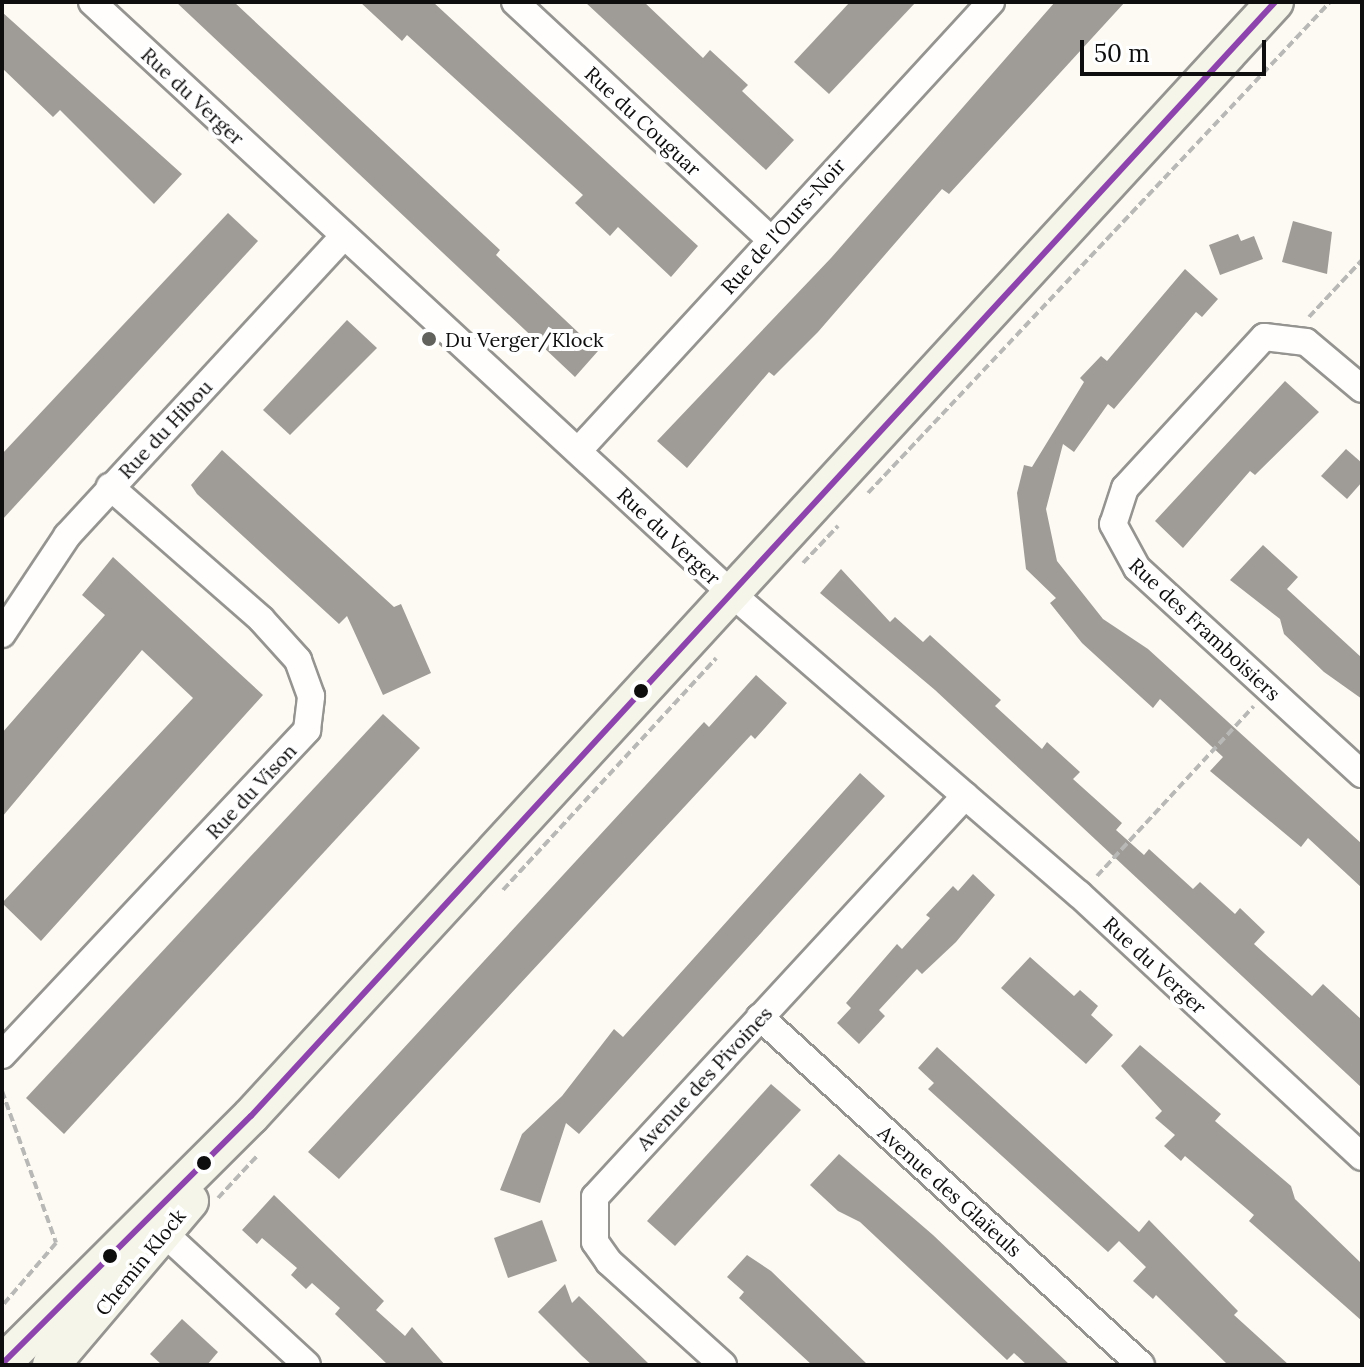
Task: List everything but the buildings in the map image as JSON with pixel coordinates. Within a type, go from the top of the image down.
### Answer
[{"type":"main road","name":"Chemin Klock","points":[[51,1365],[156,1226],[251,1116],[1275,2]]},
{"type":"main road","name":"Chemin Klock","points":[[2,1364],[156,1226]]},
{"type":"street","name":"Rue du Couguar","points":[[515,2],[771,240]]},
{"type":"street","name":"Rue de l'Ours-Noir","points":[[578,451],[991,2]]},
{"type":"street","name":"Rue du Verger","points":[[95,3],[731,593],[1079,894],[1362,1157]]},
{"type":"street","name":"Rue du Hibou","points":[[2,634],[67,536],[344,236]]},
{"type":"street","points":[[1290,336],[1362,389]]},
{"type":"street","name":"Rue des Framboisiers","points":[[1290,336],[1264,337],[1249,348],[1125,488],[1113,524],[1137,568],[1362,774]]},
{"type":"street","name":"Rue du Vison","points":[[2,1055],[307,730],[311,696],[298,660],[261,619],[110,487]]},
{"type":"street","name":"Avenue des Pivoines","points":[[723,1365],[609,1262],[595,1242],[591,1220],[595,1197],[965,796]]},
{"type":"street","name":"Avenue des Glaïeuls","points":[[760,1017],[1141,1365]]},
{"type":"street","points":[[156,1226],[307,1365]]},
{"type":"path","points":[[862,499],[1330,2]]},
{"type":"path","points":[[1290,336],[1362,260]]},
{"type":"path","points":[[789,572],[813,556],[841,522]]},
{"type":"path","points":[[1079,894],[1269,689]]},
{"type":"path","points":[[2,1091],[56,1243],[2,1306]]},
{"type":"transit line","points":[[2,1364],[251,1116],[1275,2]]},
{"type":"place","name":"Du Verger/Klock","points":[[429,339]]}]
